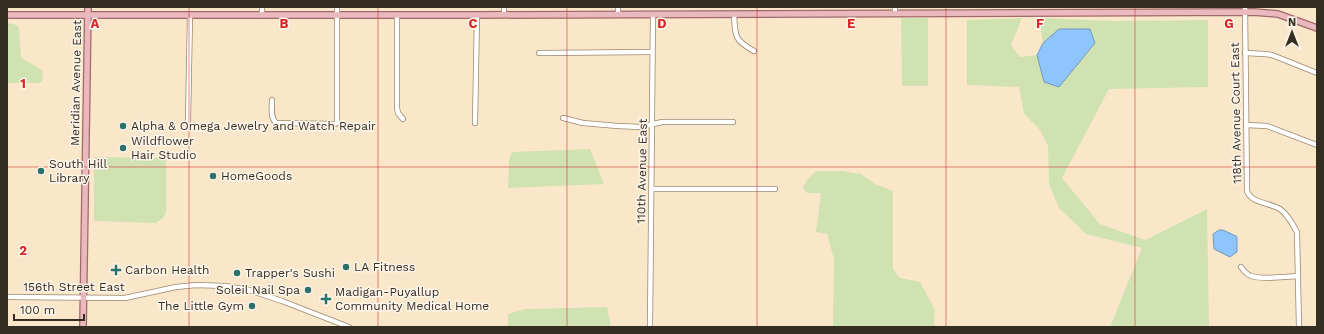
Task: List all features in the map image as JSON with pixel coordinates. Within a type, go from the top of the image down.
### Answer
[{"type":"main road","name":"Meridian Avenue East","points":[[83,327],[88,7]]},
{"type":"main road","points":[[7,16],[618,15],[895,10],[1245,10],[1278,14],[1317,28]]},
{"type":"street","points":[[262,7],[262,15]]},
{"type":"street","points":[[272,100],[272,116],[276,123],[335,124],[337,119],[337,7]]},
{"type":"street","points":[[504,7],[504,15]]},
{"type":"street","points":[[618,7],[618,15]]},
{"type":"street","name":"118th Avenue Court East","points":[[1245,10],[1247,187],[1249,195],[1277,208],[1286,214],[1293,223],[1297,232],[1298,276]]},
{"type":"street","name":"110th Avenue East","points":[[650,327],[653,14]]},
{"type":"street","points":[[734,14],[737,39],[742,45],[754,51]]},
{"type":"street","points":[[188,122],[190,15]]},
{"type":"street","points":[[398,15],[397,108],[400,117],[403,119]]},
{"type":"street","points":[[475,123],[477,15]]},
{"type":"street","points":[[539,53],[652,52]]},
{"type":"street","points":[[1245,53],[1272,55],[1317,73]]},
{"type":"street","points":[[563,118],[599,125],[641,127],[662,122],[733,122]]},
{"type":"street","points":[[1246,125],[1267,126],[1317,145]]},
{"type":"street","points":[[652,189],[775,189]]},
{"type":"street","points":[[1241,267],[1245,273],[1250,276],[1298,276],[1299,327]]},
{"type":"street","name":"156th Street East","points":[[7,297],[125,298],[192,286],[226,286],[249,290],[349,327]]},
{"type":"green space","points":[[901,18],[928,18],[928,86],[902,86]]},
{"type":"green space","points":[[1022,18],[1011,45],[1020,57],[1037,55],[1044,82],[1086,55],[1095,43],[1090,29],[1059,29],[1043,43],[1039,18],[1113,21],[1208,20],[1208,87],[1109,89],[1062,178],[1100,224],[1145,240],[1207,209],[1209,327],[1110,327],[1142,248],[1086,234],[1059,208],[1049,184],[1048,146],[1040,130],[1024,114],[1019,87],[967,85],[967,20]]},
{"type":"green space","points":[[7,23],[14,24],[19,28],[21,57],[43,72],[42,81],[39,83],[7,83]]},
{"type":"green space","points":[[590,149],[604,184],[508,188],[509,160],[512,152]]},
{"type":"green space","points":[[94,157],[166,158],[166,213],[163,218],[156,223],[94,221]]},
{"type":"green space","points":[[816,171],[842,171],[861,174],[875,184],[893,191],[893,269],[900,278],[920,282],[935,310],[934,324],[936,327],[833,327],[834,259],[827,234],[816,232],[821,193],[807,193],[803,188],[806,181]]},
{"type":"green space","points":[[607,307],[611,327],[508,327],[508,314],[525,309]]},
{"type":"water","points":[[1059,29],[1090,29],[1095,43],[1059,87],[1044,82],[1037,55],[1043,43]]},
{"type":"water","points":[[1219,230],[1223,230],[1236,236],[1237,238],[1237,252],[1230,257],[1214,249],[1213,234]]},
{"type":"place","name":"Alpha & Omega Jewelry and Watch Repair","points":[[123,126]]},
{"type":"place","name":"Wildflower Hair Studio","points":[[123,148]]},
{"type":"place","name":"South Hill Library","points":[[41,171]]},
{"type":"place","name":"HomeGoods","points":[[213,176]]},
{"type":"place","name":"LA Fitness","points":[[346,267]]},
{"type":"place","name":"Carbon Health","points":[[116,270]]},
{"type":"place","name":"Trapper's Sushi","points":[[237,273]]},
{"type":"place","name":"Soleil Nail Spa","points":[[308,290]]},
{"type":"place","name":"Madigan-Puyallup Community Medical Home","points":[[326,299]]},
{"type":"place","name":"The Little Gym","points":[[252,306]]}]
